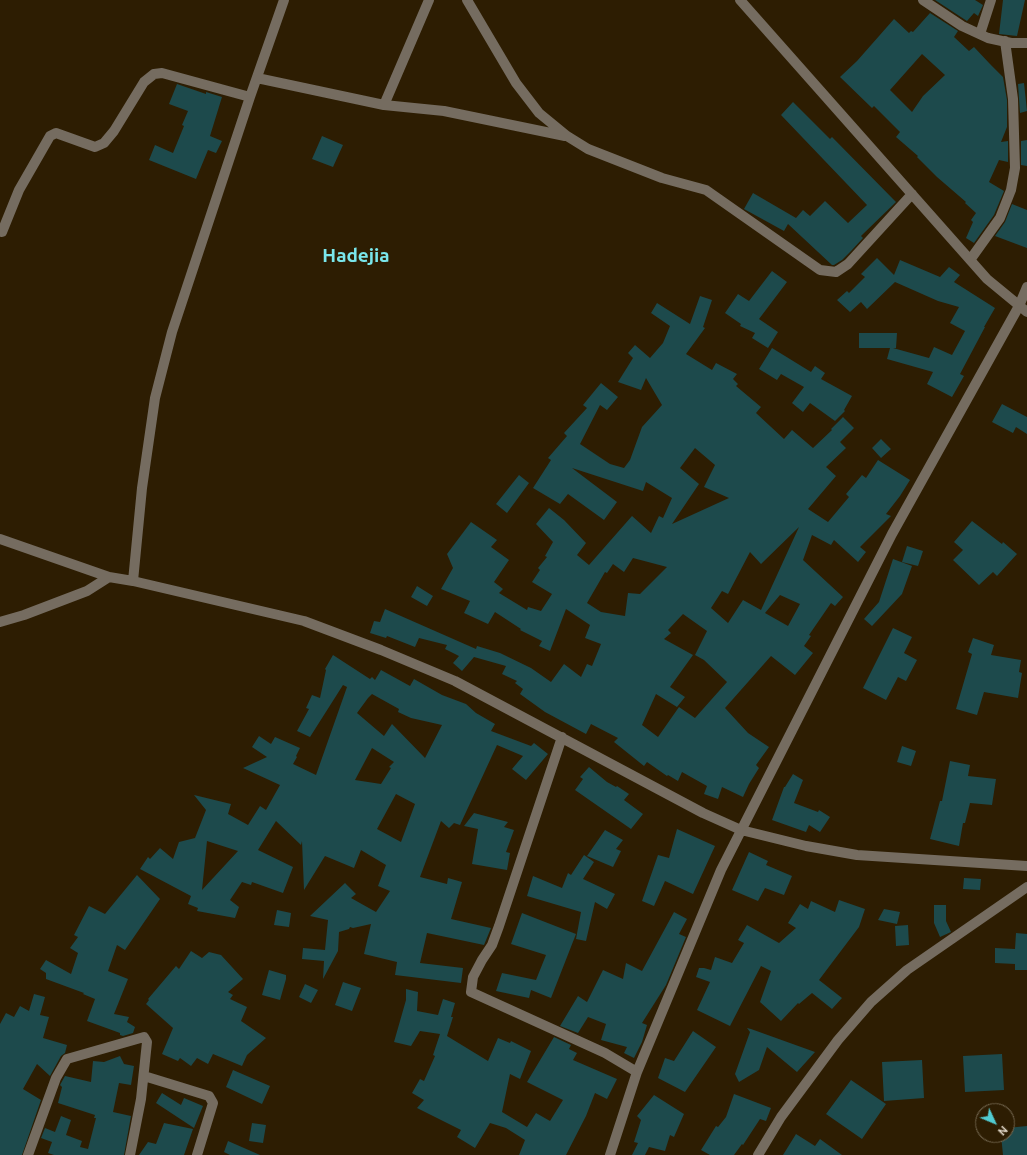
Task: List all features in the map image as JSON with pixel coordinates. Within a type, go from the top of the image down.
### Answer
[{"type":"street","points":[[133,581],[142,488],[155,398],[172,332],[250,97],[284,0]]},
{"type":"street","points":[[384,106],[429,0]]},
{"type":"street","points":[[467,0],[516,83],[539,113],[567,136],[588,149],[662,178],[706,190],[820,270],[836,272],[848,264],[912,194]]},
{"type":"street","points":[[740,0],[987,279],[1023,309]]},
{"type":"street","points":[[923,0],[962,26],[988,38],[1011,43],[1027,43]]},
{"type":"street","points":[[980,34],[990,0]]},
{"type":"street","points":[[970,260],[1000,218],[1011,190],[1015,168],[1013,99],[1005,42]]},
{"type":"street","points":[[2,232],[19,190],[50,136],[56,133],[95,147],[104,143],[114,131],[144,82],[154,74],[162,73],[250,97]]},
{"type":"street","points":[[257,78],[384,106],[444,111],[567,136]]},
{"type":"street","points":[[610,1155],[637,1072],[721,870],[892,534],[1023,309],[1027,287]]},
{"type":"street","points":[[0,539],[109,578],[133,581],[304,621],[381,650],[455,681],[703,813],[741,830],[806,846],[857,856],[1027,866]]},
{"type":"street","points":[[0,622],[24,615],[87,590],[109,578]]},
{"type":"street","points":[[562,737],[500,926],[492,945],[472,977],[471,992],[605,1053],[637,1072]]},
{"type":"street","points":[[758,1155],[781,1117],[838,1040],[871,1002],[907,970],[1027,887]]},
{"type":"street","points":[[28,1155],[56,1078],[67,1059],[144,1037],[147,1042],[144,1076],[130,1155]]},
{"type":"street","points":[[144,1076],[209,1096],[213,1102],[196,1155]]},
{"type":"building","points":[[935,0],[975,0],[983,5],[978,16],[974,13],[967,21]]},
{"type":"building","points":[[1003,0],[1025,0],[1017,36],[999,34]]},
{"type":"building","points":[[930,13],[958,31],[954,37],[969,51],[974,47],[1003,77],[1007,100],[1007,127],[1001,142],[1008,141],[1008,162],[999,160],[989,182],[1004,191],[994,215],[974,243],[966,238],[973,222],[971,220],[976,213],[965,203],[966,202],[937,177],[917,157],[918,156],[896,137],[900,132],[874,106],[872,108],[840,77],[857,61],[894,19],[909,33],[911,31],[913,32]],"holes":[[[922,54],[945,75],[923,96],[912,112],[890,90]]]},
{"type":"building","points":[[1024,83],[1027,111],[1020,113],[1018,84]]},
{"type":"building","points":[[177,84],[206,94],[206,92],[222,97],[210,136],[222,141],[216,153],[208,150],[196,179],[149,160],[155,145],[173,153],[184,126],[182,125],[188,111],[169,104]]},
{"type":"building","points":[[793,102],[830,139],[832,137],[896,202],[861,236],[863,238],[851,251],[842,260],[834,265],[832,265],[788,224],[784,231],[744,209],[753,193],[796,218],[803,210],[810,216],[825,201],[848,223],[867,205],[781,115]]},
{"type":"building","points":[[322,136],[343,145],[333,167],[312,159]]},
{"type":"building","points":[[1027,140],[1027,166],[1021,165],[1021,141]]},
{"type":"building","points":[[1012,204],[1027,210],[1027,248],[995,236],[1005,222]]},
{"type":"building","points":[[877,258],[894,275],[900,260],[940,277],[949,267],[960,275],[954,282],[995,308],[960,374],[964,376],[952,397],[927,384],[933,372],[887,359],[890,348],[859,348],[859,333],[897,333],[896,348],[893,348],[929,358],[934,347],[952,355],[965,331],[950,323],[959,307],[938,301],[895,282],[867,309],[861,302],[850,312],[837,300],[847,291],[849,293],[865,277],[861,274]]},
{"type":"building","points":[[772,271],[787,282],[759,319],[778,332],[768,348],[752,338],[755,333],[740,326],[741,324],[725,313],[738,294],[749,301]]},
{"type":"building","points":[[700,296],[712,300],[703,327],[705,328],[686,354],[712,370],[716,363],[737,374],[733,379],[738,384],[736,386],[761,407],[756,413],[784,439],[792,430],[813,448],[843,417],[854,428],[840,442],[846,448],[826,467],[836,476],[808,509],[828,522],[849,497],[846,494],[862,475],[866,478],[878,460],[910,480],[886,514],[891,516],[860,547],[866,552],[858,562],[834,540],[831,545],[812,535],[803,560],[843,597],[835,606],[831,603],[809,635],[811,636],[804,646],[813,653],[795,675],[771,656],[725,708],[748,733],[769,747],[756,765],[759,768],[743,797],[722,787],[718,799],[704,794],[707,786],[682,772],[678,781],[668,775],[667,776],[647,762],[644,766],[614,742],[618,738],[591,724],[586,734],[545,712],[520,694],[523,689],[515,683],[517,681],[502,674],[506,666],[474,657],[462,671],[453,663],[459,656],[445,649],[447,645],[419,638],[415,647],[387,636],[386,638],[370,633],[374,621],[380,622],[385,609],[476,649],[477,646],[500,653],[531,668],[551,682],[564,664],[581,677],[587,664],[592,666],[601,644],[585,638],[590,625],[566,609],[550,651],[539,646],[542,641],[520,630],[521,629],[495,612],[488,624],[464,613],[470,601],[441,589],[453,568],[447,554],[471,522],[497,540],[491,547],[509,560],[494,582],[503,589],[499,593],[527,610],[528,607],[541,611],[552,594],[532,582],[540,570],[538,568],[547,557],[545,556],[553,542],[536,524],[549,508],[564,520],[586,543],[577,555],[589,565],[632,516],[651,533],[659,516],[663,518],[672,498],[646,482],[643,491],[572,468],[617,502],[604,520],[568,494],[560,504],[533,488],[551,460],[548,458],[567,436],[564,433],[587,408],[583,405],[601,383],[618,397],[607,410],[600,405],[580,444],[610,464],[624,468],[630,460],[642,427],[662,405],[646,378],[641,390],[618,382],[633,358],[628,353],[635,345],[650,358],[663,343],[670,326],[651,313],[657,303],[690,324]],"holes":[[[695,448],[715,465],[704,487],[729,498],[672,524],[699,484],[680,468]],[[799,527],[761,610],[743,600],[728,623],[711,608],[722,591],[728,594],[750,552],[761,564]],[[633,558],[667,567],[640,594],[628,593],[625,616],[601,612],[587,603],[605,572],[607,573],[613,564],[624,572]],[[780,595],[800,604],[788,626],[765,613]],[[683,614],[707,631],[695,655],[704,660],[727,682],[695,718],[679,707],[658,737],[642,725],[656,694],[677,707],[685,697],[670,687],[693,655],[664,639],[671,633],[668,630]]]},
{"type":"building","points":[[772,348],[811,372],[815,366],[825,373],[821,379],[852,396],[844,410],[845,411],[835,421],[810,403],[803,412],[792,403],[804,387],[781,374],[777,380],[759,369]]},
{"type":"building","points":[[1002,404],[1027,417],[1027,434],[1016,427],[1013,433],[992,422]]},
{"type":"building","points":[[881,439],[891,449],[881,458],[872,448]]},
{"type":"building","points":[[519,475],[529,483],[507,513],[496,504]]},
{"type":"building","points":[[972,521],[1002,544],[1003,542],[1017,554],[997,576],[993,572],[979,585],[953,560],[963,550],[954,542]]},
{"type":"building","points":[[907,546],[923,551],[918,566],[902,562]]},
{"type":"building","points":[[893,559],[912,566],[902,594],[872,626],[864,619],[879,602]]},
{"type":"building","points":[[417,586],[433,596],[427,606],[411,597]]},
{"type":"building","points":[[893,628],[912,637],[904,653],[917,660],[906,681],[898,677],[886,700],[863,688]]},
{"type":"building","points":[[973,638],[994,645],[991,655],[1021,660],[1019,672],[1022,673],[1018,698],[984,692],[977,715],[956,709],[972,654],[968,652]]},
{"type":"building","points":[[333,655],[370,679],[372,677],[375,680],[381,670],[410,686],[414,679],[442,695],[466,704],[476,713],[495,724],[491,731],[531,746],[534,743],[548,754],[526,780],[512,769],[523,756],[497,745],[460,825],[454,823],[449,828],[441,821],[420,877],[447,884],[448,878],[462,882],[451,919],[491,928],[484,945],[427,933],[420,963],[463,968],[461,983],[395,975],[397,962],[364,954],[371,924],[353,928],[350,927],[349,929],[339,932],[338,951],[323,979],[324,961],[302,959],[303,948],[325,950],[328,920],[310,916],[345,883],[356,894],[351,898],[376,912],[390,891],[378,886],[386,865],[361,850],[354,868],[325,856],[304,890],[302,841],[301,845],[276,821],[258,850],[293,867],[283,893],[252,882],[251,885],[242,882],[230,900],[239,907],[235,918],[197,911],[198,908],[188,904],[191,896],[140,869],[148,857],[150,859],[160,848],[173,859],[179,842],[195,838],[206,810],[194,795],[231,804],[228,814],[248,825],[260,806],[266,810],[280,785],[243,768],[267,757],[252,747],[259,736],[271,744],[275,737],[300,748],[293,764],[316,775],[347,687],[343,685],[310,737],[297,731],[309,709],[306,708],[312,695],[320,698],[325,669]],"holes":[[[372,694],[399,709],[398,712],[411,718],[442,725],[425,758],[392,724],[384,736],[357,713]],[[372,748],[394,762],[389,767],[391,768],[381,784],[355,780]],[[396,794],[415,804],[401,842],[377,829]],[[207,841],[238,851],[202,890]]]},
{"type":"building","points":[[902,746],[916,751],[911,766],[897,762]]},
{"type":"building","points":[[950,761],[970,765],[968,776],[996,779],[992,805],[970,803],[965,823],[963,823],[959,846],[930,839],[940,801],[942,801]]},
{"type":"building","points":[[589,767],[607,782],[616,787],[617,786],[629,794],[624,800],[643,814],[631,829],[575,790],[583,779],[580,777]]},
{"type":"building","points":[[793,774],[803,780],[794,803],[818,812],[819,810],[830,817],[820,832],[809,825],[806,832],[772,820],[784,787]]},
{"type":"building","points":[[474,813],[508,822],[504,827],[514,830],[506,852],[510,853],[507,870],[472,864],[478,829],[464,826]]},
{"type":"building","points":[[677,829],[715,846],[693,894],[665,881],[654,906],[642,901],[658,855],[669,858]]},
{"type":"building","points":[[605,830],[623,840],[616,849],[621,851],[613,867],[587,856]]},
{"type":"building","points":[[749,852],[768,861],[766,865],[792,876],[784,895],[765,888],[758,901],[732,890]]},
{"type":"building","points":[[584,855],[594,862],[583,879],[615,894],[607,909],[595,902],[586,941],[576,939],[581,912],[527,896],[533,876],[562,888],[568,873],[571,875]]},
{"type":"building","points":[[137,875],[160,899],[125,950],[117,945],[108,971],[128,979],[114,1014],[129,1017],[127,1022],[135,1027],[133,1033],[123,1036],[120,1035],[120,1033],[87,1021],[95,999],[83,994],[84,993],[46,979],[46,973],[40,969],[46,960],[71,974],[78,953],[70,948],[78,937],[74,935],[89,906],[105,914]]},
{"type":"building","points":[[964,878],[981,879],[980,890],[963,889]]},
{"type":"building","points":[[839,900],[865,909],[859,927],[819,980],[842,998],[832,1009],[812,993],[799,1004],[798,1003],[781,1021],[760,1002],[771,971],[761,966],[730,1026],[697,1010],[710,982],[696,977],[699,968],[711,970],[715,957],[732,963],[744,943],[738,940],[747,925],[779,943],[796,928],[788,923],[800,904],[808,909],[811,901],[835,912]]},
{"type":"building","points":[[934,905],[946,905],[946,921],[951,932],[940,937],[934,923]]},
{"type":"building","points":[[884,909],[900,912],[897,924],[878,920]]},
{"type":"building","points":[[277,910],[291,913],[289,927],[274,925]]},
{"type":"building","points":[[674,912],[687,919],[679,934],[686,937],[666,985],[642,1023],[647,1025],[642,1042],[634,1058],[624,1053],[627,1047],[601,1040],[606,1024],[588,1017],[578,1033],[560,1026],[578,996],[587,1002],[603,970],[623,979],[626,963],[642,971]]},
{"type":"building","points":[[522,913],[576,934],[551,998],[531,990],[529,998],[496,991],[502,973],[536,980],[546,955],[511,944]]},
{"type":"building","points":[[908,925],[909,945],[896,946],[895,926]]},
{"type":"building","points":[[1016,933],[1027,934],[1027,970],[1015,970],[1015,964],[995,963],[995,948],[1015,949]]},
{"type":"building","points":[[191,951],[202,958],[209,952],[221,955],[243,979],[228,992],[233,995],[230,999],[247,1007],[241,1021],[266,1038],[247,1055],[242,1066],[213,1054],[208,1064],[197,1058],[191,1066],[180,1058],[178,1061],[162,1054],[173,1028],[146,1004],[149,1000],[148,999],[176,966],[179,969]]},
{"type":"building","points":[[269,970],[286,975],[280,1000],[262,995]]},
{"type":"building","points":[[343,982],[361,988],[352,1011],[335,1005]]},
{"type":"building","points":[[305,984],[318,990],[311,1003],[299,997]]},
{"type":"building","points":[[406,989],[418,992],[417,1011],[438,1015],[443,999],[455,1003],[451,1017],[453,1017],[447,1036],[488,1061],[498,1038],[510,1043],[511,1041],[531,1051],[520,1079],[510,1074],[502,1112],[527,1127],[536,1113],[550,1121],[563,1100],[527,1082],[554,1037],[571,1045],[569,1049],[577,1053],[573,1060],[617,1079],[607,1099],[595,1093],[586,1116],[566,1155],[519,1155],[525,1140],[506,1128],[490,1123],[475,1148],[457,1137],[461,1130],[417,1108],[424,1100],[412,1093],[420,1079],[424,1081],[435,1056],[433,1055],[440,1034],[420,1031],[411,1046],[394,1042],[406,1000]]},
{"type":"building","points":[[34,994],[45,997],[40,1015],[49,1017],[43,1038],[67,1045],[65,1053],[61,1056],[50,1076],[37,1064],[23,1089],[41,1100],[22,1155],[0,1155],[0,1024],[6,1013],[14,1017],[20,1006],[29,1011]]},
{"type":"building","points":[[747,1028],[815,1052],[797,1072],[767,1047],[759,1070],[739,1082],[735,1074],[750,1032]]},
{"type":"building","points":[[693,1031],[716,1047],[685,1092],[658,1078],[665,1058],[674,1061]]},
{"type":"building","points":[[1002,1054],[1004,1090],[965,1092],[963,1056]]},
{"type":"building","points":[[120,1056],[124,1064],[134,1066],[131,1085],[119,1083],[113,1112],[131,1116],[124,1155],[54,1155],[48,1153],[52,1142],[41,1138],[45,1128],[55,1132],[61,1116],[71,1120],[66,1135],[82,1141],[80,1147],[88,1149],[96,1118],[94,1118],[95,1115],[58,1103],[62,1087],[60,1085],[65,1076],[91,1082],[93,1061],[104,1062]]},
{"type":"building","points":[[922,1060],[924,1098],[884,1101],[882,1062]]},
{"type":"building","points":[[233,1070],[270,1086],[262,1104],[226,1087]]},
{"type":"building","points":[[851,1080],[886,1104],[862,1139],[826,1114]]},
{"type":"building","points":[[162,1093],[181,1105],[184,1098],[203,1106],[194,1128],[156,1103]]},
{"type":"building","points":[[734,1094],[771,1108],[766,1121],[760,1119],[743,1145],[742,1144],[734,1155],[710,1155],[701,1150],[716,1126],[718,1127],[726,1117]]},
{"type":"building","points":[[654,1095],[684,1114],[674,1137],[670,1135],[665,1151],[649,1147],[645,1155],[632,1155],[638,1143],[634,1142],[641,1120],[637,1116]]},
{"type":"building","points":[[164,1123],[193,1129],[184,1155],[139,1155],[148,1142],[156,1144]]},
{"type":"building","points":[[252,1123],[266,1125],[263,1143],[249,1141]]},
{"type":"building","points":[[1027,1126],[1027,1155],[1003,1155],[1002,1143],[1015,1143],[1015,1127]]},
{"type":"building","points":[[796,1134],[815,1146],[820,1139],[842,1155],[783,1155]]},
{"type":"building","points":[[228,1141],[260,1155],[230,1155],[224,1152]]},
{"type":"district","name":"Hadejia","points":[[356,256]]}]
